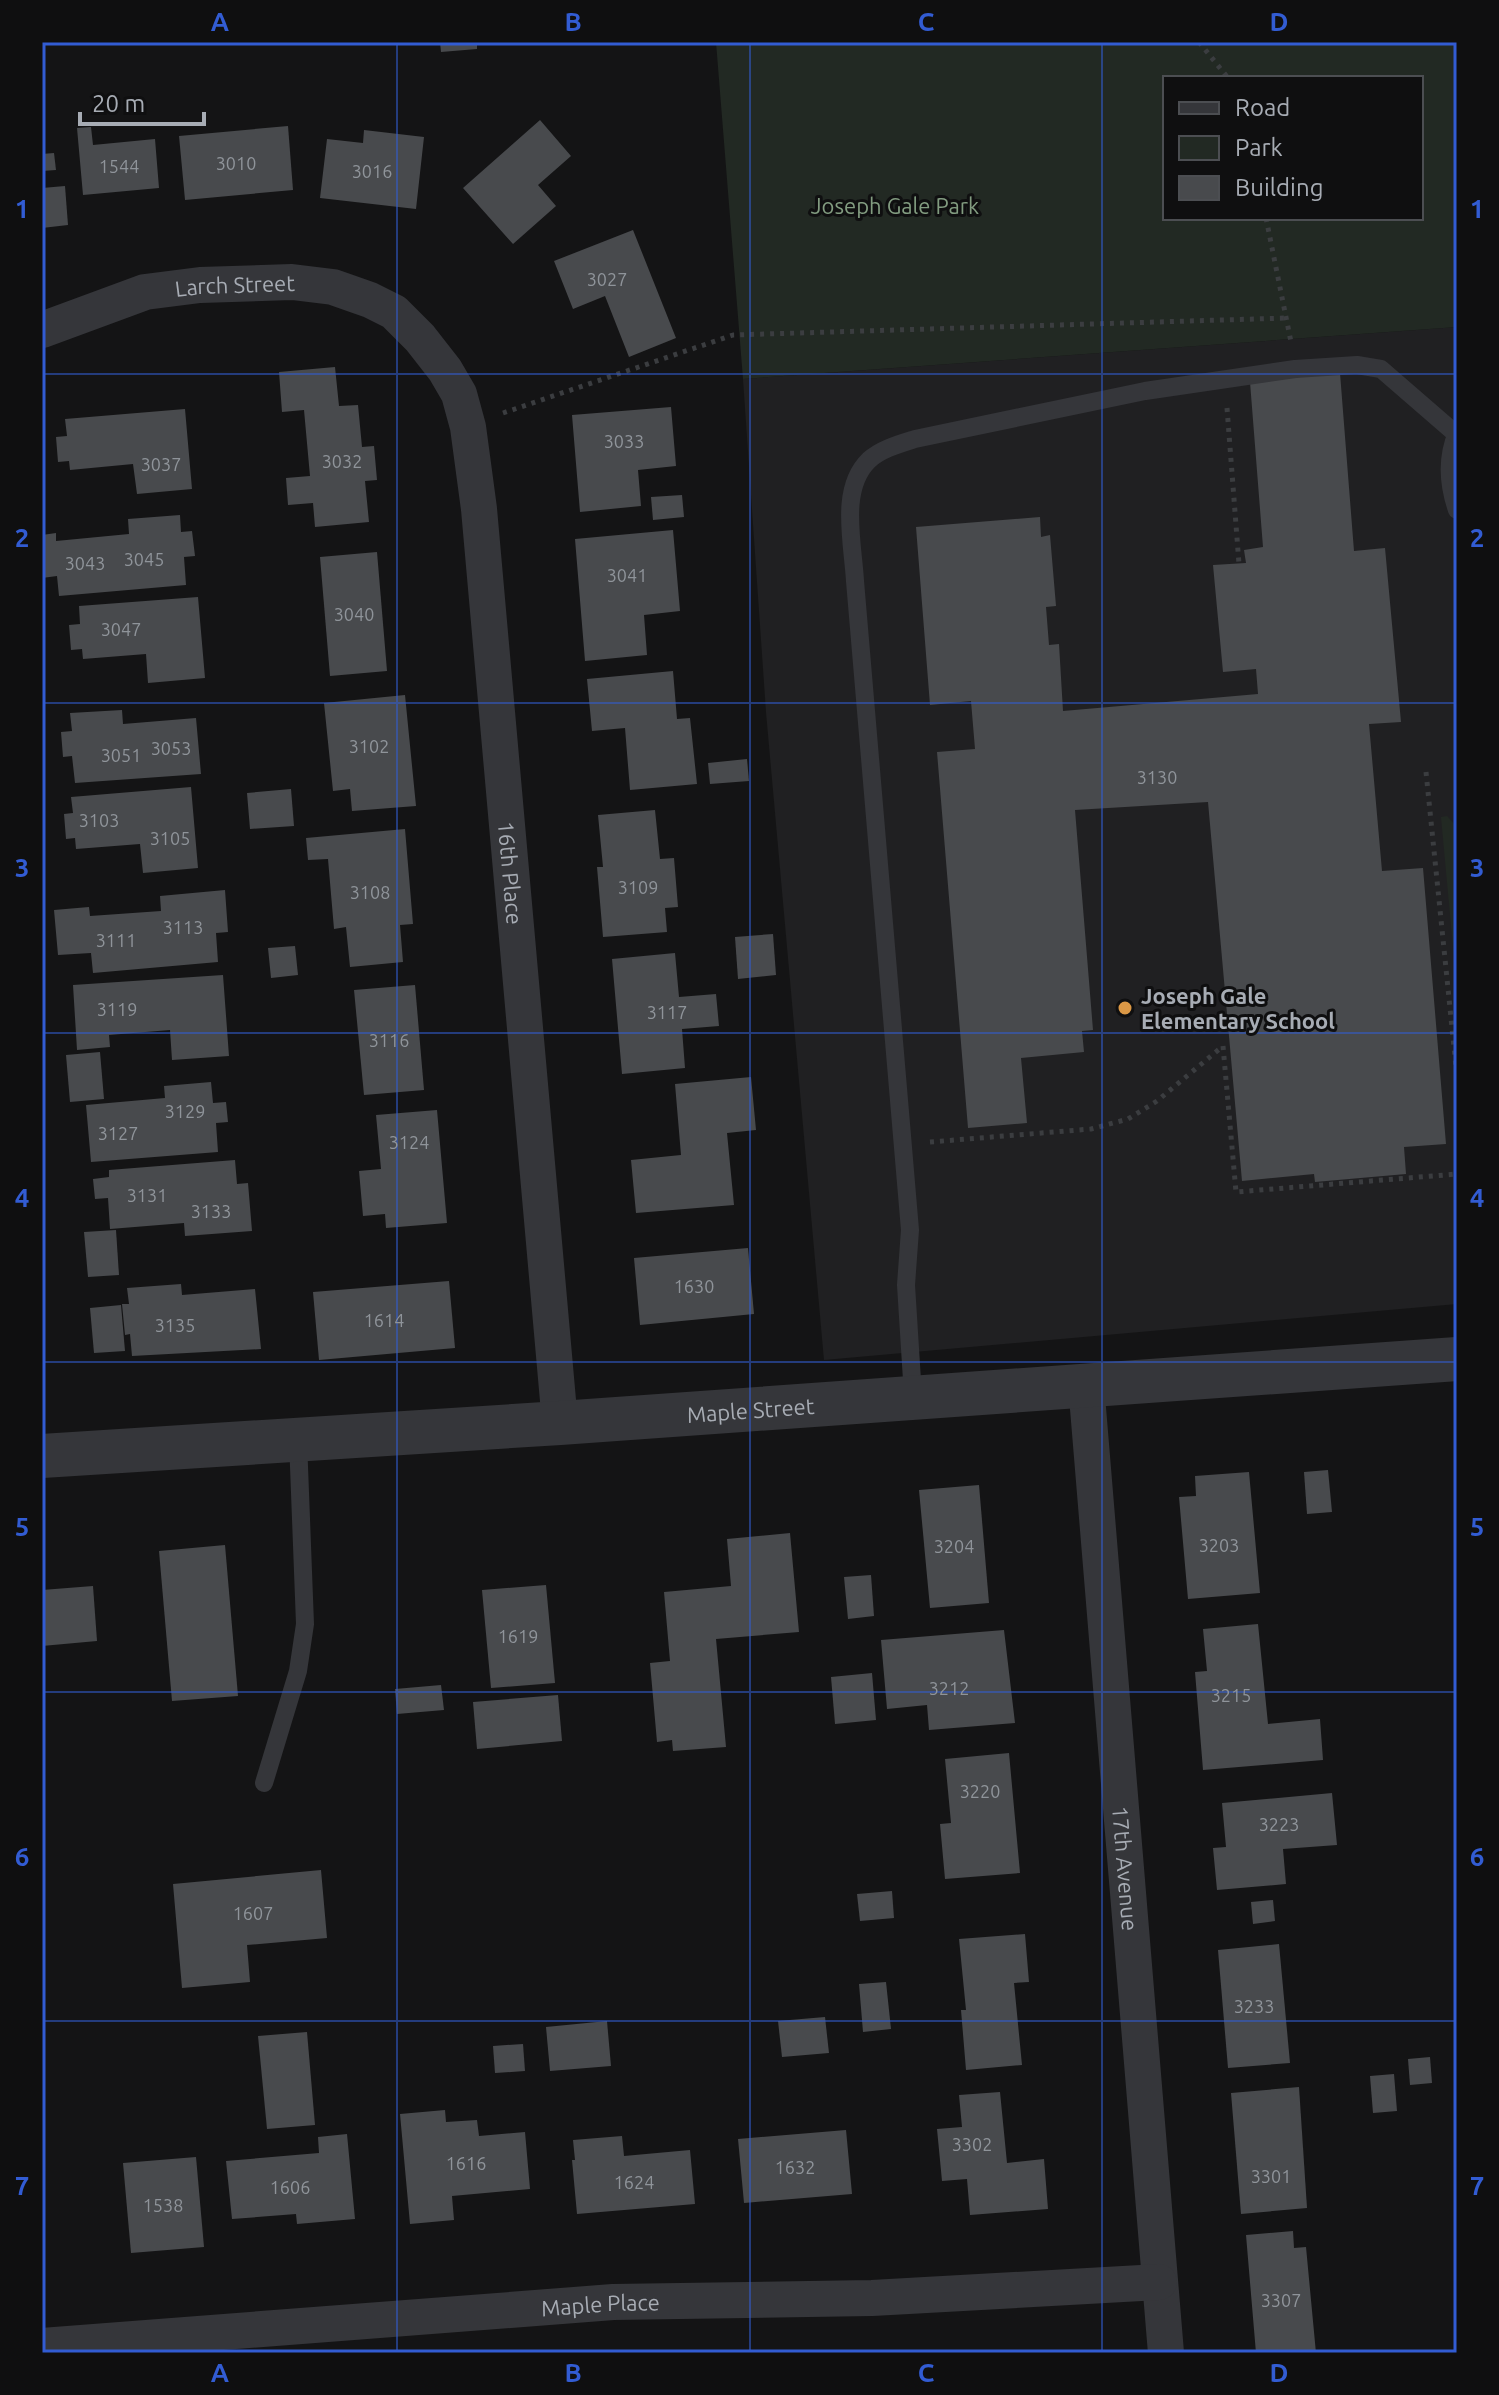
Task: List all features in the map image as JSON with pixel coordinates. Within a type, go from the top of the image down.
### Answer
[{"type":"street","name":"Larch Street","points":[[42,330],[145,292],[200,285],[292,282],[333,287],[370,300],[394,312],[420,338]]},
{"type":"street","name":"16th Place","points":[[420,338],[459,394],[468,427],[479,509],[560,1423]]},
{"type":"street","name":"Maple Street","points":[[42,1456],[560,1423],[1457,1359]]},
{"type":"street","name":"17th Avenue","points":[[1086,1384],[1166,2353]]},
{"type":"street","name":"Maple Place","points":[[42,2346],[302,2340],[613,2302],[872,2298],[1159,2282]]},
{"type":"lane","points":[[913,1396],[906,1285],[910,1230],[855,581],[850,495],[858,476],[869,460],[890,447],[915,439],[1145,391],[1295,369],[1357,365],[1381,369],[1457,433],[1448,469],[1457,510]]},
{"type":"lane","points":[[264,1783],[298,1671],[305,1624],[298,1440]]},
{"type":"path","points":[[1199,42],[1226,76]]},
{"type":"path","points":[[468,427],[521,406],[733,335],[1287,318],[1266,220]]},
{"type":"path","points":[[1225,379],[1239,564]]},
{"type":"path","points":[[1426,772],[1457,1077]]},
{"type":"path","points":[[929,1142],[1091,1129],[1128,1119],[1157,1101],[1223,1046],[1236,1192],[1457,1174]]},
{"type":"shaded area","name":"Joseph Gale Elementary School","points":[[1457,327],[1457,1304],[824,1360],[766,712],[743,379]]},
{"type":"green space","name":"Joseph Gale Park","points":[[716,42],[1457,42],[1457,327],[743,379]]},
{"type":"green space","points":[[1447,816],[1457,827],[1457,990],[1441,817]]},
{"type":"building","points":[[440,42],[477,42],[477,49],[441,52]]},
{"type":"building","points":[[540,120],[571,156],[538,185],[556,206],[513,244],[463,188]]},
{"type":"building","points":[[288,126],[293,190],[185,200],[179,136]]},
{"type":"building","points":[[91,127],[93,145],[155,139],[159,188],[83,195],[77,128]]},
{"type":"building","points":[[364,130],[424,137],[416,209],[320,198],[327,139],[363,143]]},
{"type":"building","points":[[54,153],[56,170],[42,171],[42,154]]},
{"type":"building","points":[[65,186],[68,225],[42,228],[42,188]]},
{"type":"building","points":[[633,230],[676,338],[629,357],[605,296],[573,309],[554,261]]},
{"type":"building","points":[[335,367],[339,406],[358,405],[362,447],[374,446],[377,480],[365,481],[369,522],[315,527],[313,503],[288,505],[286,478],[310,476],[304,410],[282,412],[279,372]]},
{"type":"building","points":[[1340,373],[1354,551],[1385,548],[1401,722],[1369,724],[1382,871],[1423,868],[1446,1144],[1404,1147],[1406,1174],[1315,1182],[1314,1174],[1242,1181],[1208,802],[1075,810],[1093,1030],[1082,1031],[1084,1052],[1021,1058],[1027,1123],[968,1128],[937,752],[975,749],[971,701],[930,705],[916,527],[1040,517],[1041,537],[1050,535],[1056,606],[1046,607],[1049,645],[1059,644],[1063,711],[1258,694],[1256,669],[1223,672],[1213,565],[1246,563],[1244,550],[1263,547],[1250,382]]},
{"type":"building","points":[[671,407],[676,466],[638,470],[641,506],[580,512],[572,415]]},
{"type":"building","points":[[185,409],[192,489],[137,494],[133,464],[70,470],[69,461],[58,462],[56,437],[67,436],[65,419]]},
{"type":"building","points":[[682,495],[684,517],[653,520],[651,497]]},
{"type":"building","points":[[180,515],[181,532],[192,531],[195,556],[184,557],[186,585],[59,596],[57,576],[42,578],[42,535],[56,533],[56,541],[129,534],[128,519]]},
{"type":"building","points":[[673,530],[680,611],[644,615],[647,655],[585,661],[575,539]]},
{"type":"building","points":[[377,552],[387,671],[330,676],[320,557]]},
{"type":"building","points":[[198,597],[205,678],[148,683],[146,654],[83,659],[82,649],[71,650],[69,625],[80,624],[79,606]]},
{"type":"building","points":[[673,671],[677,719],[690,718],[697,784],[630,790],[625,728],[592,731],[587,679]]},
{"type":"building","points":[[405,695],[416,806],[352,811],[350,789],[333,791],[324,703]]},
{"type":"building","points":[[122,710],[123,724],[196,718],[201,774],[75,783],[72,756],[63,757],[61,732],[72,731],[70,713]]},
{"type":"building","points":[[747,759],[749,781],[710,784],[708,763]]},
{"type":"building","points":[[191,787],[198,868],[143,873],[140,844],[76,849],[75,838],[66,839],[64,814],[73,813],[71,797]]},
{"type":"building","points":[[291,789],[294,826],[250,829],[247,793]]},
{"type":"building","points":[[655,810],[660,859],[674,858],[678,907],[665,908],[667,932],[603,937],[597,867],[603,867],[598,815]]},
{"type":"building","points":[[405,829],[413,924],[400,925],[403,962],[350,967],[346,927],[334,929],[328,859],[308,860],[306,838]]},
{"type":"building","points":[[225,890],[228,932],[216,933],[218,962],[93,973],[91,953],[58,955],[54,910],[89,907],[90,916],[161,911],[160,896]]},
{"type":"building","points":[[773,934],[776,975],[738,979],[735,937]]},
{"type":"building","points":[[295,946],[298,975],[271,978],[268,948]]},
{"type":"building","points":[[675,953],[679,997],[716,994],[719,1026],[682,1029],[685,1068],[622,1074],[612,959]]},
{"type":"building","points":[[223,975],[229,1056],[172,1060],[170,1030],[109,1035],[110,1047],[77,1050],[73,985]]},
{"type":"building","points":[[415,985],[424,1090],[364,1095],[354,990]]},
{"type":"building","points":[[100,1052],[104,1099],[70,1102],[66,1055]]},
{"type":"building","points":[[751,1077],[756,1130],[727,1133],[734,1205],[636,1213],[631,1160],[681,1155],[675,1084]]},
{"type":"building","points":[[211,1082],[213,1103],[226,1102],[228,1122],[216,1123],[218,1152],[91,1162],[86,1105],[165,1098],[164,1086]]},
{"type":"building","points":[[437,1110],[447,1223],[386,1228],[385,1214],[363,1216],[359,1171],[381,1169],[376,1115]]},
{"type":"building","points":[[235,1160],[237,1184],[248,1183],[252,1231],[185,1236],[184,1223],[110,1229],[108,1198],[95,1199],[93,1179],[109,1177],[109,1170]]},
{"type":"building","points":[[116,1230],[119,1275],[88,1277],[84,1232]]},
{"type":"building","points":[[748,1248],[754,1314],[640,1325],[634,1258]]},
{"type":"building","points":[[449,1281],[455,1348],[319,1360],[313,1292]]},
{"type":"building","points":[[181,1284],[182,1295],[255,1289],[261,1349],[132,1356],[130,1334],[125,1335],[122,1304],[129,1304],[127,1288]]},
{"type":"building","points":[[121,1305],[125,1351],[94,1353],[90,1308]]},
{"type":"building","points":[[1328,1470],[1332,1512],[1307,1514],[1304,1472]]},
{"type":"building","points":[[1249,1472],[1260,1593],[1188,1599],[1179,1497],[1196,1496],[1195,1476]]},
{"type":"building","points":[[979,1485],[989,1603],[930,1608],[919,1490]]},
{"type":"building","points":[[790,1533],[799,1632],[716,1639],[726,1747],[673,1751],[672,1740],[657,1742],[650,1663],[670,1661],[664,1592],[731,1586],[727,1539]]},
{"type":"building","points":[[225,1545],[238,1696],[172,1701],[159,1551]]},
{"type":"building","points":[[871,1575],[874,1616],[848,1619],[844,1577]]},
{"type":"building","points":[[546,1585],[555,1683],[491,1688],[482,1590]]},
{"type":"building","points":[[93,1586],[97,1641],[42,1646],[42,1590]]},
{"type":"building","points":[[1258,1624],[1268,1724],[1320,1719],[1323,1760],[1203,1770],[1195,1672],[1207,1671],[1203,1629]]},
{"type":"building","points":[[1004,1630],[1015,1723],[929,1730],[927,1705],[887,1709],[881,1640]]},
{"type":"building","points":[[872,1673],[876,1720],[835,1724],[831,1677]]},
{"type":"building","points":[[441,1685],[444,1710],[397,1714],[395,1689]]},
{"type":"building","points":[[558,1695],[562,1741],[477,1749],[473,1702]]},
{"type":"building","points":[[1009,1753],[1020,1873],[945,1879],[940,1824],[951,1823],[945,1759]]},
{"type":"building","points":[[1332,1793],[1337,1845],[1283,1849],[1286,1884],[1217,1890],[1213,1848],[1226,1847],[1222,1803]]},
{"type":"building","points":[[321,1870],[327,1938],[247,1945],[250,1982],[182,1988],[173,1884]]},
{"type":"building","points":[[892,1891],[894,1918],[860,1921],[857,1894]]},
{"type":"building","points":[[1273,1900],[1275,1921],[1253,1924],[1251,1902]]},
{"type":"building","points":[[1025,1934],[1029,1982],[1014,1983],[1022,2065],[966,2070],[961,2010],[966,2010],[959,1939]]},
{"type":"building","points":[[1279,1944],[1290,2063],[1228,2068],[1218,1950]]},
{"type":"building","points":[[886,1982],[891,2029],[863,2032],[859,1984]]},
{"type":"building","points":[[825,2017],[829,2053],[782,2057],[778,2021]]},
{"type":"building","points":[[607,2021],[611,2066],[550,2071],[546,2027]]},
{"type":"building","points":[[307,2032],[315,2125],[267,2129],[258,2036]]},
{"type":"building","points":[[523,2044],[525,2071],[495,2073],[493,2046]]},
{"type":"building","points":[[1430,2057],[1432,2083],[1410,2085],[1408,2059]]},
{"type":"building","points":[[1394,2074],[1397,2111],[1373,2113],[1370,2076]]},
{"type":"building","points":[[1299,2087],[1307,2208],[1241,2214],[1231,2093]]},
{"type":"building","points":[[1000,2092],[1007,2163],[1044,2159],[1048,2209],[970,2215],[967,2179],[942,2181],[937,2129],[962,2127],[959,2095]]},
{"type":"building","points":[[445,2110],[446,2122],[477,2120],[479,2136],[525,2132],[530,2189],[452,2196],[454,2220],[410,2224],[400,2114]]},
{"type":"building","points":[[846,2130],[852,2194],[744,2203],[738,2139]]},
{"type":"building","points":[[347,2134],[355,2219],[297,2224],[296,2214],[232,2219],[226,2161],[319,2153],[318,2137]]},
{"type":"building","points":[[622,2136],[624,2156],[690,2150],[695,2204],[577,2214],[573,2140]]},
{"type":"building","points":[[196,2157],[204,2247],[131,2253],[123,2163]]},
{"type":"building","points":[[1293,2231],[1294,2248],[1306,2247],[1316,2353],[1256,2353],[1246,2235]]},
{"type":"place","name":"Joseph Gale Elementary School","points":[[1125,1008]]}]
